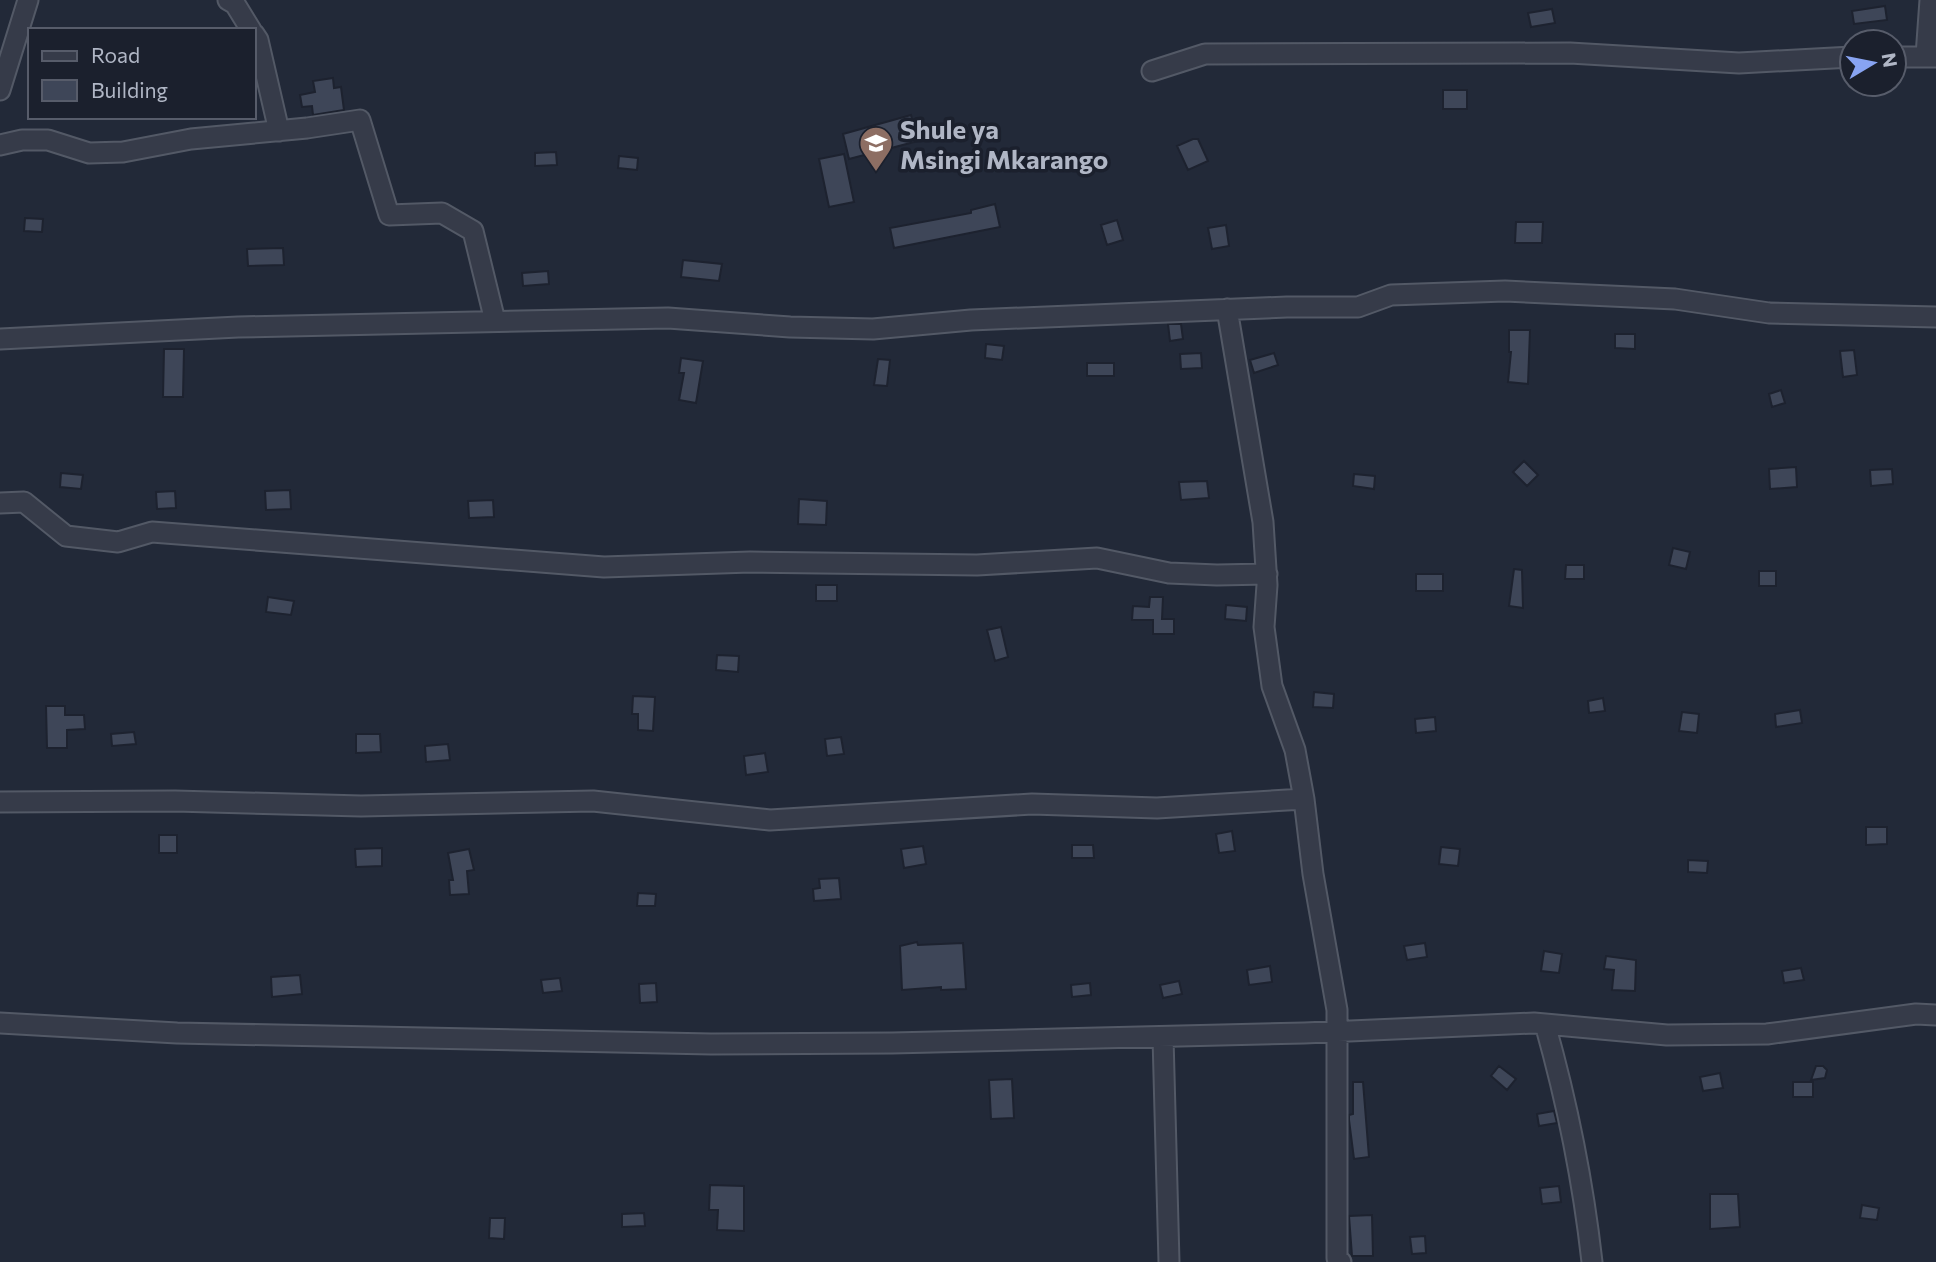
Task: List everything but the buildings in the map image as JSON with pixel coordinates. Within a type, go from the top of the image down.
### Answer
[{"type":"street","points":[[0,90],[28,0]]},
{"type":"street","points":[[228,0],[235,4],[250,28]]},
{"type":"street","points":[[1908,57],[1931,57],[1930,0]]},
{"type":"street","points":[[256,41],[279,131]]},
{"type":"street","points":[[1152,71],[1205,54],[1570,53],[1739,63],[1838,58]]},
{"type":"street","points":[[0,145],[22,140],[48,140],[89,153],[123,152],[191,139],[360,120],[389,215],[442,214],[474,231],[495,321]]},
{"type":"street","points":[[0,339],[238,327],[668,318],[790,327],[873,329],[971,320],[1227,309],[1358,307],[1391,295],[1505,291],[1675,299],[1769,313],[1936,317]]},
{"type":"street","points":[[1227,309],[1263,522],[1267,574],[1264,626],[1272,686],[1295,750],[1337,1010],[1337,1258],[1341,1262]]},
{"type":"street","points":[[0,503],[24,502],[66,536],[118,542],[152,532],[604,567],[750,562],[977,565],[1097,558],[1169,573],[1267,574]]},
{"type":"street","points":[[0,802],[175,801],[361,806],[593,801],[771,820],[1032,804],[1157,808],[1304,799]]},
{"type":"street","points":[[0,1024],[177,1033],[711,1044],[1163,1037],[1545,1024],[1667,1035],[1767,1034],[1916,1014],[1936,1015]]},
{"type":"street","points":[[1545,1024],[1564,1091],[1581,1172],[1592,1262]]},
{"type":"street","points":[[1163,1037],[1170,1262]]},
{"type":"place","name":"Shule ya Msingi Mkarango","points":[[876,173]]}]
